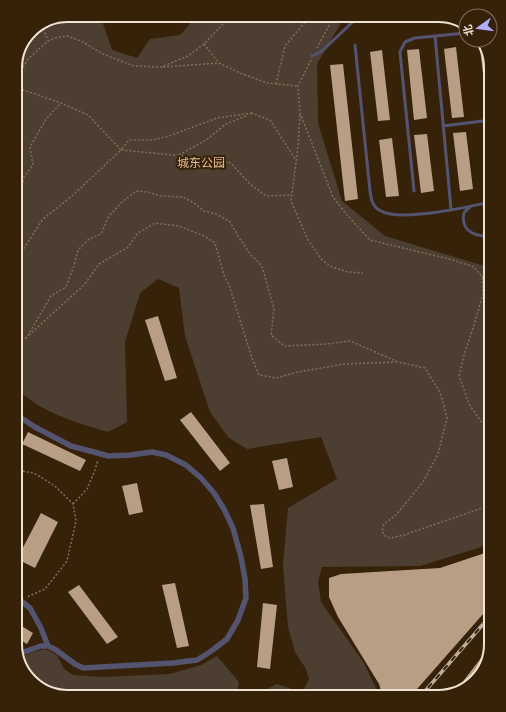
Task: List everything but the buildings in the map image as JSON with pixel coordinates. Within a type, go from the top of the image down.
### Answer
[{"type":"street","points":[[22,419],[35,428],[71,446],[108,456],[152,452],[166,455],[186,465],[201,478],[214,493],[233,528],[241,557],[245,579],[246,598],[238,620],[226,639],[197,660],[155,665],[83,668],[74,664],[56,650],[48,646],[41,646],[23,652]]},
{"type":"street","points":[[22,602],[30,608],[41,628],[48,646]]},
{"type":"lane","points":[[312,56],[322,51],[353,22]]},
{"type":"lane","points":[[414,191],[400,52],[405,42],[414,38],[458,34]]},
{"type":"lane","points":[[435,36],[451,209]]},
{"type":"lane","points":[[355,45],[372,202],[378,209],[385,212],[402,215],[422,214],[484,203]]},
{"type":"lane","points":[[443,126],[484,121]]},
{"type":"lane","points":[[471,206],[464,213],[463,221],[465,226],[471,233],[484,236]]},
{"type":"path","points":[[161,67],[188,56],[204,44],[225,22]]},
{"type":"path","points":[[276,84],[284,46],[305,22]]},
{"type":"path","points":[[331,22],[312,56],[298,86],[300,113],[298,147],[291,201],[308,240],[322,260],[332,267],[348,272],[363,273]]},
{"type":"path","points":[[43,29],[48,42]]},
{"type":"path","points":[[22,70],[28,60],[48,42],[58,37],[67,36],[82,41],[103,54],[134,66],[161,67],[219,63]]},
{"type":"path","points":[[204,44],[219,63],[240,73],[267,83],[298,86]]},
{"type":"path","points":[[22,89],[61,103],[88,115],[121,150],[204,158],[231,163],[249,183],[266,196],[292,195]]},
{"type":"path","points":[[22,185],[24,176],[33,165],[30,148],[46,119],[61,103]]},
{"type":"path","points":[[22,251],[43,219],[72,196],[121,150],[129,140],[153,140],[169,136],[217,118],[251,113],[270,120],[296,160]]},
{"type":"path","points":[[178,155],[206,140],[226,124],[251,113]]},
{"type":"path","points":[[300,113],[333,197],[370,240],[453,260],[474,267],[482,277],[483,294],[459,376],[470,406],[484,425]]},
{"type":"path","points":[[27,337],[51,296],[66,287],[78,250],[89,239],[101,234],[109,216],[121,203],[136,191],[148,192],[160,196],[183,197],[204,211],[216,214],[230,222],[251,255],[262,266],[274,309],[271,335],[284,346],[327,344],[350,341],[398,362],[425,368],[440,392],[447,418],[438,454],[423,482],[396,515],[384,524],[382,531],[386,537],[391,538],[404,535],[484,508]]},
{"type":"path","points":[[22,340],[86,284],[99,264],[127,248],[138,233],[155,224],[179,226],[204,236],[215,243],[224,275],[229,285],[252,358],[259,375],[276,378],[298,372],[344,364],[398,362]]},
{"type":"path","points":[[73,504],[87,489],[100,454]]},
{"type":"path","points":[[22,471],[34,472],[55,486],[73,504],[76,521],[67,561],[45,589],[22,599]]},
{"type":"green space","name":"城东公园","points":[[68,22],[102,22],[112,50],[137,58],[150,39],[180,35],[192,22],[341,22],[317,64],[318,123],[342,201],[385,236],[484,266],[484,546],[420,566],[322,567],[318,582],[321,602],[364,663],[377,690],[302,690],[309,679],[306,669],[295,652],[288,627],[283,565],[288,508],[337,479],[321,437],[247,449],[229,438],[210,412],[185,336],[179,288],[158,279],[140,293],[125,342],[127,422],[108,432],[63,417],[44,409],[22,393],[22,65],[27,48],[32,40],[38,33],[53,24]]},
{"type":"green space","points":[[45,649],[57,655],[64,669],[73,675],[102,677],[170,674],[201,665],[217,656],[239,682],[237,690],[65,690],[53,688],[43,682],[32,672],[28,667],[24,656]]},
{"type":"green space","name":"城东公园","points":[[277,684],[292,690],[265,690]]},
{"type":"railway","points":[[426,690],[484,623]]}]
